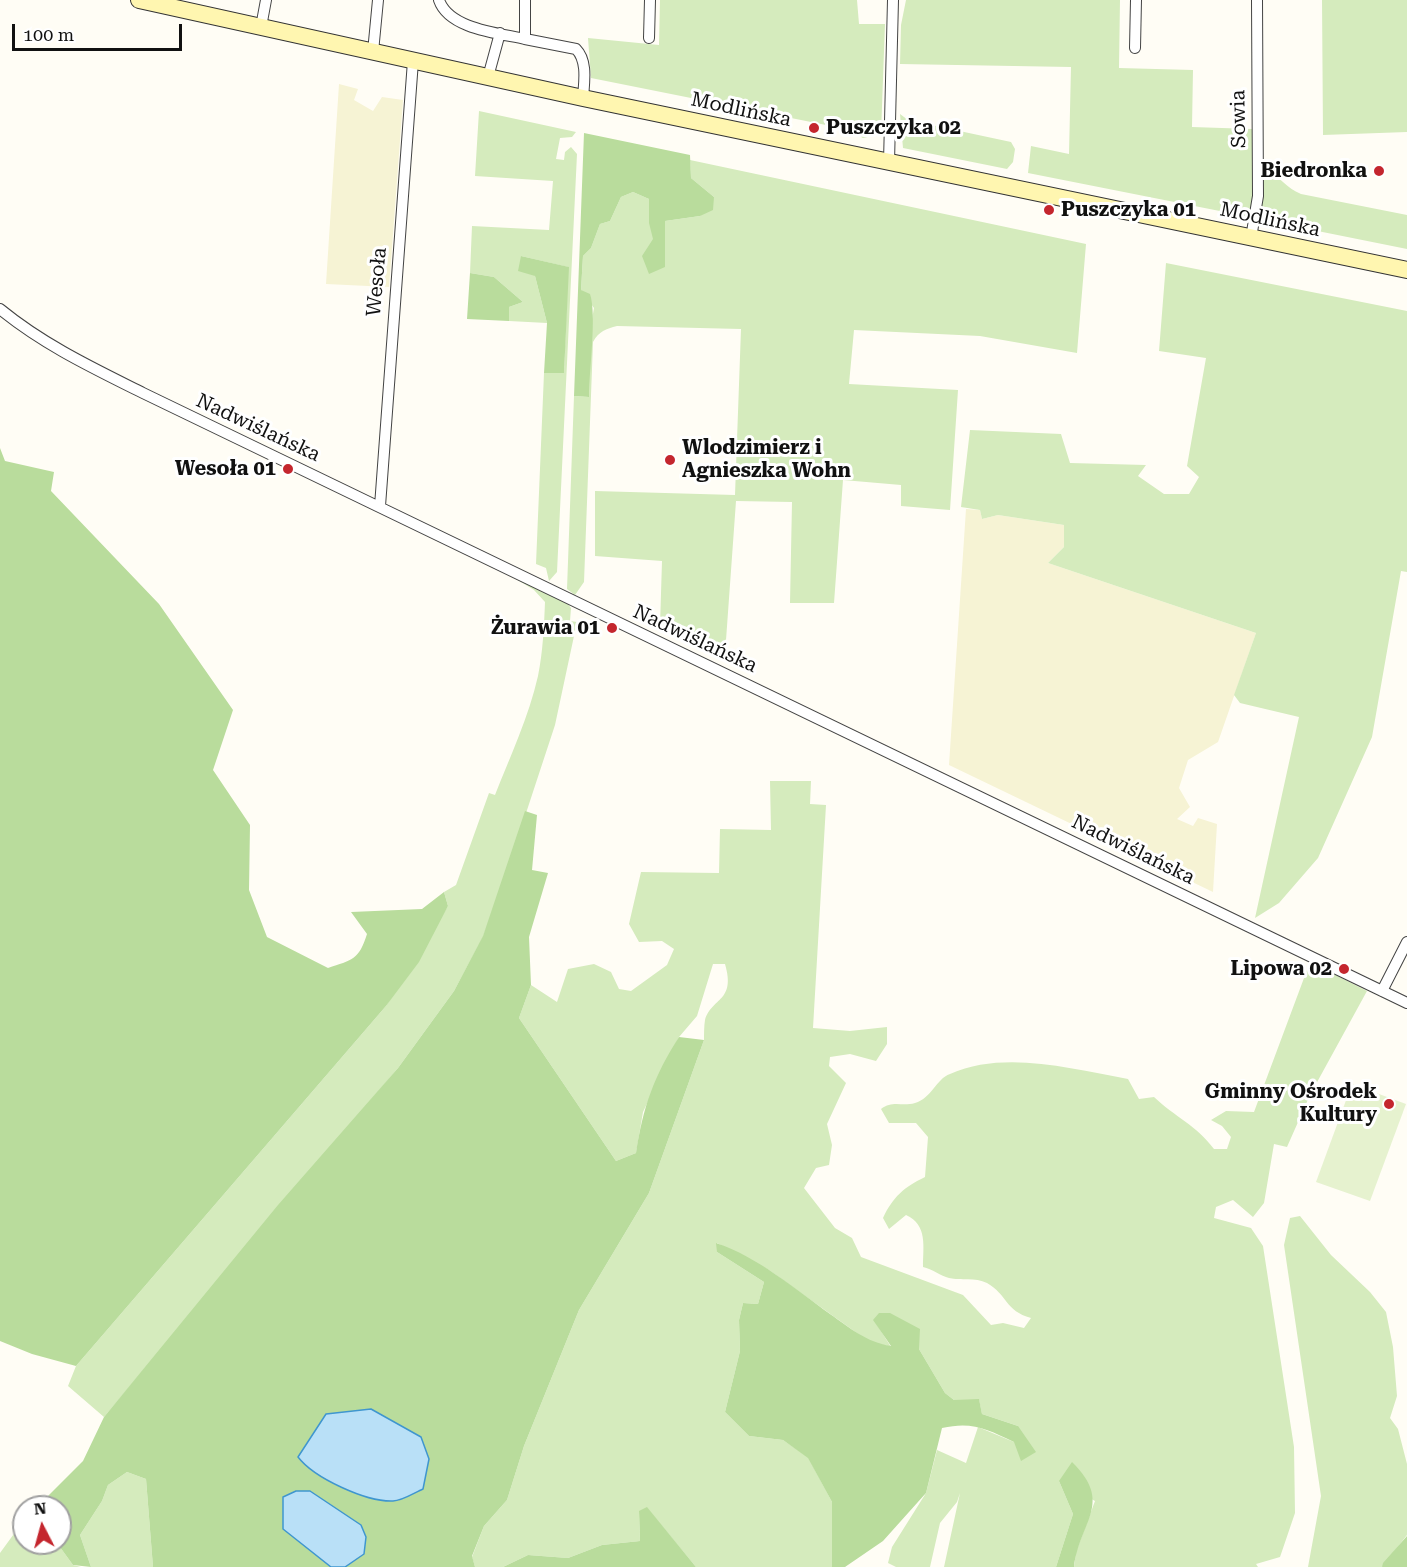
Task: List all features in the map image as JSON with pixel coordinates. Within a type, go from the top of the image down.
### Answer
[{"type":"main road","name":"Modlińska","points":[[139,0],[583,98],[1407,270]]},
{"type":"street","points":[[261,27],[266,0]]},
{"type":"street","points":[[373,52],[378,0]]},
{"type":"street","points":[[438,0],[442,10],[456,21],[525,39],[576,49],[581,54],[584,64],[583,98]]},
{"type":"street","points":[[525,0],[525,39]]},
{"type":"street","points":[[649,38],[650,0]]},
{"type":"street","points":[[889,162],[893,0]]},
{"type":"street","points":[[1135,48],[1136,0]]},
{"type":"street","name":"Sowia","points":[[1251,237],[1258,196],[1257,0]]},
{"type":"street","points":[[488,77],[500,33]]},
{"type":"street","name":"Wesoła","points":[[380,506],[388,363],[413,61]]},
{"type":"street","name":"Nadwiślańska","points":[[0,309],[27,332],[61,352],[1407,1003]]},
{"type":"street","points":[[1382,991],[1407,942]]},
{"type":"shaded area","points":[[339,84],[358,89],[354,100],[373,111],[382,97],[403,100],[389,287],[326,284]]},
{"type":"shaded area","points":[[966,509],[980,510],[982,519],[998,515],[1064,525],[1064,547],[1048,563],[1256,633],[1218,742],[1188,760],[1179,788],[1190,807],[1177,819],[1193,826],[1198,818],[1217,824],[1213,892],[949,765]]},
{"type":"green space","points":[[660,0],[857,0],[859,24],[885,24],[881,134],[863,138],[846,129],[591,78],[588,38],[659,45]]},
{"type":"green space","points":[[906,0],[1120,0],[1119,68],[1193,70],[1192,127],[1252,129],[1253,198],[1250,217],[1028,173],[1031,146],[1069,154],[1071,67],[900,64],[901,25]]},
{"type":"green space","points":[[1322,0],[1407,0],[1407,132],[1323,135]]},
{"type":"green space","points":[[479,111],[576,132],[572,137],[560,138],[556,159],[564,160],[565,152],[571,147],[577,154],[557,572],[549,581],[546,568],[536,564],[544,373],[564,373],[568,267],[521,256],[535,276],[547,323],[509,321],[509,307],[523,302],[494,277],[470,273],[472,226],[549,230],[553,181],[475,176]]},
{"type":"green space","points":[[900,114],[908,120],[1011,142],[1015,149],[1013,162],[1007,169],[903,148]]},
{"type":"green space","points":[[584,133],[690,155],[691,178],[714,197],[713,210],[700,216],[665,221],[665,267],[649,274],[642,256],[653,239],[649,223],[649,199],[633,192],[621,197],[610,221],[600,224],[591,248],[583,256],[581,290],[590,294],[593,315],[589,397],[574,396]]},
{"type":"green space","points":[[690,160],[1086,244],[1077,353],[980,336],[854,330],[849,384],[958,390],[950,510],[901,506],[901,485],[843,480],[834,603],[790,603],[792,502],[736,501],[725,654],[660,626],[662,561],[595,556],[595,491],[735,495],[741,329],[617,326],[603,331],[595,338],[593,342],[584,582],[575,595],[567,589],[574,396],[588,397],[591,325],[594,308],[581,290],[583,256],[591,248],[600,224],[610,221],[621,197],[633,192],[649,199],[653,234],[665,267],[665,221],[700,216],[714,197],[691,178]]},
{"type":"green space","points":[[1270,173],[1301,194],[1407,215],[1407,249],[1258,219],[1262,179]]},
{"type":"green space","points":[[521,256],[569,267],[564,373],[544,373],[547,323],[535,276],[518,271]]},
{"type":"green space","points":[[1166,263],[1407,311],[1407,572],[1401,571],[1372,737],[1318,858],[1279,903],[1255,918],[1299,717],[1240,703],[1234,695],[1256,633],[1048,563],[1064,547],[1064,525],[998,515],[982,519],[980,510],[961,507],[970,430],[1061,434],[1070,463],[1146,465],[1138,476],[1164,494],[1189,494],[1199,477],[1187,466],[1206,358],[1159,351]]},
{"type":"green space","points":[[470,273],[494,277],[523,302],[509,307],[509,321],[467,319]]},
{"type":"green space","points":[[0,448],[5,461],[54,472],[51,491],[159,604],[233,710],[213,770],[250,825],[249,890],[267,937],[328,968],[354,958],[364,943],[367,934],[351,912],[422,909],[444,892],[448,906],[419,962],[386,1006],[76,1366],[32,1354],[0,1341]]},
{"type":"green space","points":[[508,574],[568,604],[571,608],[570,621],[577,622],[555,725],[483,937],[454,991],[398,1068],[104,1417],[68,1386],[76,1366],[386,1006],[448,906],[444,892],[456,885],[489,793],[495,795],[524,721],[540,667],[545,602],[534,590]]},
{"type":"green space","points":[[770,781],[811,781],[810,804],[826,805],[813,1028],[850,1031],[887,1027],[887,1044],[876,1061],[850,1054],[830,1057],[829,1066],[846,1083],[827,1124],[832,1145],[829,1165],[816,1168],[804,1188],[835,1228],[852,1238],[861,1257],[963,1295],[991,1325],[1003,1323],[1024,1328],[1031,1318],[1016,1311],[994,1287],[987,1283],[978,1280],[949,1278],[923,1267],[923,1237],[918,1225],[906,1215],[889,1229],[883,1218],[900,1193],[925,1177],[928,1137],[916,1123],[889,1123],[881,1109],[894,1104],[921,1101],[945,1076],[971,1067],[1015,1062],[1038,1064],[1128,1079],[1139,1099],[1154,1097],[1193,1127],[1214,1149],[1227,1149],[1231,1137],[1222,1126],[1211,1120],[1226,1111],[1254,1112],[1310,962],[1367,991],[1310,1095],[1287,1147],[1274,1144],[1264,1203],[1253,1217],[1233,1200],[1216,1207],[1214,1218],[1251,1228],[1263,1246],[1294,1447],[1295,1513],[1280,1557],[1256,1564],[1258,1567],[1074,1567],[1076,1552],[1095,1501],[1059,1481],[1073,1514],[1056,1567],[944,1567],[960,1493],[957,1502],[940,1523],[930,1567],[896,1567],[888,1563],[892,1547],[926,1493],[937,1450],[966,1463],[978,1427],[1014,1442],[1018,1426],[982,1414],[979,1400],[954,1400],[945,1393],[919,1349],[874,1320],[891,1347],[868,1341],[769,1270],[717,1243],[717,1252],[764,1282],[758,1304],[743,1303],[739,1320],[740,1351],[725,1412],[749,1436],[783,1440],[808,1457],[832,1502],[832,1567],[696,1567],[647,1508],[639,1512],[640,1541],[602,1545],[568,1558],[528,1555],[503,1567],[475,1567],[472,1557],[484,1526],[507,1500],[524,1446],[579,1310],[649,1193],[704,1040],[705,1020],[708,1013],[722,998],[728,986],[728,976],[725,964],[713,964],[697,1016],[679,1037],[643,1112],[636,1153],[616,1161],[519,1018],[531,985],[557,1002],[568,969],[594,964],[611,972],[619,989],[631,991],[667,965],[674,949],[662,941],[639,942],[629,924],[641,872],[719,873],[720,829],[771,830]]},
{"type":"green space","points":[[525,811],[537,815],[532,870],[548,873],[529,937],[531,985],[519,1018],[616,1161],[636,1153],[642,1121],[651,1092],[679,1037],[704,1040],[649,1193],[579,1310],[524,1446],[507,1500],[484,1526],[472,1556],[475,1567],[153,1567],[146,1479],[127,1472],[108,1485],[102,1501],[80,1535],[91,1567],[73,1565],[66,1555],[72,1555],[72,1495],[49,1495],[83,1461],[104,1417],[278,1205],[398,1068],[454,991],[483,936]]},
{"type":"green space","points":[[1352,1084],[1406,1104],[1370,1201],[1316,1182]]},
{"type":"green space","points":[[1300,1216],[1331,1255],[1370,1292],[1386,1312],[1393,1347],[1397,1396],[1390,1418],[1398,1429],[1407,1464],[1407,1535],[1382,1567],[1308,1567],[1321,1496],[1284,1245],[1290,1218]]},
{"type":"green space","points":[[716,1243],[747,1256],[866,1338],[891,1346],[873,1320],[879,1313],[890,1313],[920,1329],[919,1349],[945,1393],[954,1400],[979,1399],[982,1414],[1018,1426],[1036,1452],[1021,1461],[1014,1442],[996,1433],[962,1425],[942,1428],[926,1493],[883,1541],[845,1567],[832,1567],[832,1502],[808,1458],[783,1440],[749,1436],[725,1412],[740,1351],[739,1320],[743,1303],[758,1304],[764,1282],[717,1252]]},
{"type":"green space","points":[[1072,1462],[1091,1489],[1093,1501],[1074,1567],[1056,1567],[1073,1514],[1059,1481]]},
{"type":"green space","points":[[127,1472],[146,1479],[153,1567],[91,1567],[80,1535],[102,1501],[108,1485]]},
{"type":"green space","points":[[647,1507],[696,1567],[503,1567],[528,1555],[568,1558],[602,1545],[640,1541],[639,1511]]},
{"type":"green space","points":[[12,1536],[12,1555],[66,1555],[73,1565],[81,1567],[0,1567],[0,1553]]},
{"type":"green space","points":[[1407,1536],[1407,1567],[1382,1567],[1383,1563]]},
{"type":"water","points":[[371,1409],[421,1437],[429,1459],[423,1489],[397,1501],[369,1498],[341,1487],[316,1473],[298,1457],[326,1414]]},
{"type":"water","points":[[296,1491],[310,1491],[361,1525],[366,1537],[364,1554],[345,1567],[331,1567],[283,1529],[283,1497]]},
{"type":"place","name":"Puszczyka 02","points":[[814,128]]},
{"type":"place","name":"Biedronka","points":[[1379,171]]},
{"type":"place","name":"Puszczyka 01","points":[[1049,210]]},
{"type":"place","name":"Wlodzimierz i Agnieszka Wohn","points":[[670,460]]},
{"type":"place","name":"Wesoła 01","points":[[288,469]]},
{"type":"place","name":"Żurawia 01","points":[[612,628]]},
{"type":"place","name":"Lipowa 02","points":[[1344,969]]},
{"type":"place","name":"Gminny Ośrodek Kultury","points":[[1389,1104]]}]
